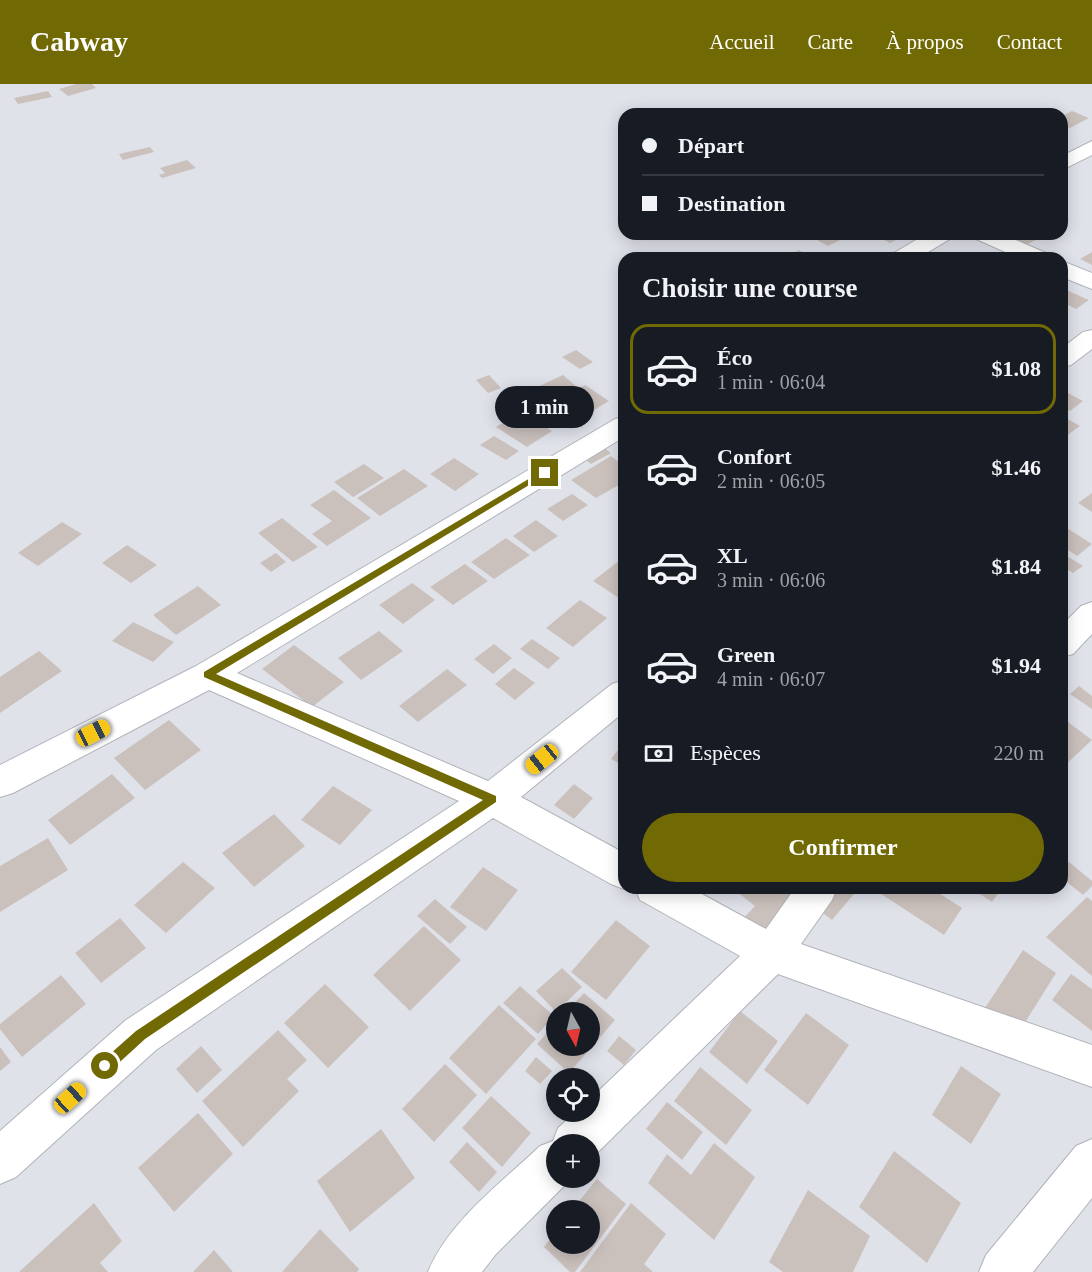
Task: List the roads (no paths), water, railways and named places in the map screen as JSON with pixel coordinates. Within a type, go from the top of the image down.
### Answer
[{"type":"street","points":[[1068,161],[1092,147]]},
{"type":"street","points":[[912,252],[932,240]]},
{"type":"street","points":[[998,240],[1024,252]]},
{"type":"street","points":[[1068,271],[1092,282]]},
{"type":"street","points":[[1068,355],[1092,337]]},
{"type":"street","points":[[0,782],[208,675],[618,429]]},
{"type":"street","points":[[1068,639],[1092,614]]},
{"type":"street","points":[[208,675],[492,799],[618,869]]},
{"type":"street","points":[[0,1161],[141,1035],[492,799],[618,698]]},
{"type":"street","points":[[665,894],[772,952],[1092,1066]]},
{"type":"street","points":[[584,1134],[772,952],[814,894]]},
{"type":"street","points":[[1003,1272],[1092,1162]]},
{"type":"street","points":[[452,1272],[479,1237],[546,1172]]}]
